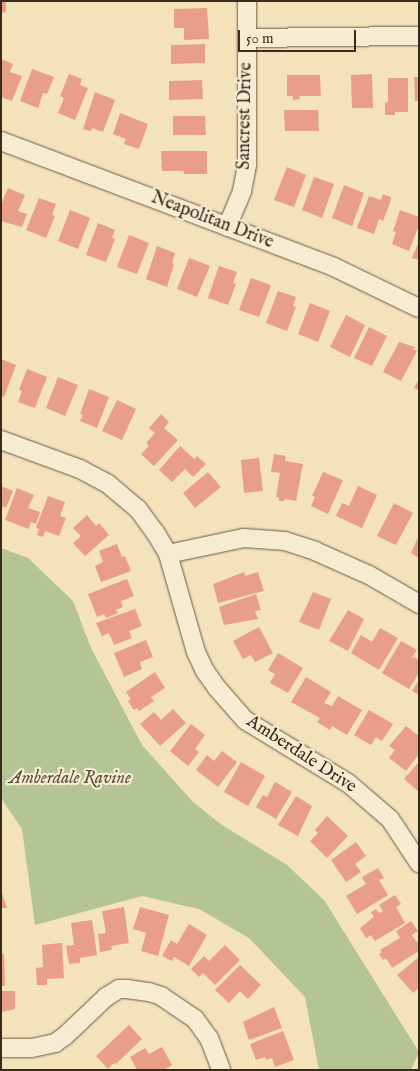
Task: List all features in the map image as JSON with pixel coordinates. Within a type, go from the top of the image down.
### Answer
[{"type":"street","name":"Sancrest Drive","points":[[227,226],[242,191],[247,165],[247,1]]},
{"type":"street","points":[[247,38],[419,36]]},
{"type":"street","name":"Neapolitan Drive","points":[[1,141],[334,267],[419,308]]},
{"type":"street","name":"Amberdale Drive","points":[[1,440],[80,468],[108,484],[138,509],[168,554],[196,652],[205,672],[217,688],[245,720],[348,783],[390,819],[419,863]]},
{"type":"street","points":[[168,554],[244,538],[285,541],[308,548],[369,575],[419,604]]},
{"type":"street","points":[[1,1048],[32,1048],[55,1043],[106,998],[119,989],[127,989],[161,996],[195,1019],[209,1038],[221,1070]]},
{"type":"green space","name":"Amberdale Ravine","points":[[1,548],[28,558],[73,601],[91,648],[142,745],[193,802],[222,825],[287,865],[324,900],[419,1052],[411,1070],[319,1070],[305,997],[249,938],[199,909],[142,896],[35,925],[22,829],[1,798]]},
{"type":"building","points":[[1,1],[6,1],[6,12],[1,13]]},
{"type":"building","points":[[207,8],[209,39],[184,40],[184,28],[174,28],[174,9]]},
{"type":"building","points":[[205,44],[205,63],[171,64],[171,45]]},
{"type":"building","points":[[1,59],[13,64],[10,72],[22,76],[12,101],[1,97]]},
{"type":"building","points":[[32,69],[54,77],[47,94],[43,93],[38,108],[20,101]]},
{"type":"building","points":[[69,74],[82,79],[80,85],[88,88],[75,120],[58,113],[64,98],[60,96]]},
{"type":"building","points":[[372,74],[373,108],[352,108],[351,75]]},
{"type":"building","points":[[287,75],[320,75],[321,96],[299,96],[300,99],[293,100],[293,96],[287,96]]},
{"type":"building","points":[[414,77],[419,77],[419,101],[415,101]]},
{"type":"building","points":[[388,78],[408,78],[408,112],[395,112],[395,115],[385,115],[385,103],[388,102]]},
{"type":"building","points":[[202,80],[203,99],[169,100],[169,81]]},
{"type":"building","points":[[95,92],[115,100],[103,132],[92,128],[91,131],[83,129]]},
{"type":"building","points":[[284,110],[318,110],[319,131],[285,131]]},
{"type":"building","points":[[120,113],[148,124],[139,149],[124,144],[126,139],[113,134]]},
{"type":"building","points":[[173,116],[205,116],[206,135],[173,135]]},
{"type":"building","points":[[161,151],[207,151],[207,174],[184,174],[184,171],[162,171]]},
{"type":"building","points":[[287,167],[306,175],[294,207],[274,200]]},
{"type":"building","points":[[314,177],[334,184],[322,218],[302,210]]},
{"type":"building","points":[[344,185],[364,193],[352,226],[332,218]]},
{"type":"building","points":[[8,188],[25,195],[18,211],[27,214],[22,227],[1,221],[1,205]]},
{"type":"building","points":[[383,194],[391,197],[390,203],[383,221],[379,219],[374,234],[357,228],[369,196],[381,200]]},
{"type":"building","points":[[39,198],[56,204],[52,215],[55,216],[46,238],[26,230]]},
{"type":"building","points":[[70,210],[90,218],[78,249],[58,241]]},
{"type":"building","points":[[400,210],[419,217],[419,225],[409,251],[392,244],[396,232],[393,231]]},
{"type":"building","points":[[98,223],[115,230],[112,238],[115,239],[106,262],[86,255]]},
{"type":"building","points":[[129,235],[149,243],[137,274],[117,267]]},
{"type":"building","points":[[419,241],[419,260],[412,258]]},
{"type":"building","points":[[157,246],[175,253],[172,263],[174,264],[167,287],[146,279]]},
{"type":"building","points":[[189,258],[210,266],[197,297],[177,289]]},
{"type":"building","points":[[219,266],[237,272],[233,283],[236,284],[228,305],[208,298]]},
{"type":"building","points":[[251,278],[271,285],[259,317],[239,310]]},
{"type":"building","points":[[278,291],[296,297],[293,306],[296,307],[287,331],[266,323]]},
{"type":"building","points":[[310,303],[330,311],[318,342],[298,334]]},
{"type":"building","points":[[346,315],[365,325],[350,357],[330,347]]},
{"type":"building","points":[[369,327],[387,336],[372,366],[354,358]]},
{"type":"building","points":[[399,342],[415,347],[413,349],[417,351],[401,381],[383,372]]},
{"type":"building","points":[[1,359],[16,365],[4,397],[1,396]]},
{"type":"building","points":[[27,369],[47,377],[35,408],[18,402],[22,391],[19,390]]},
{"type":"building","points":[[58,377],[78,385],[65,416],[46,408]]},
{"type":"building","points":[[419,379],[419,390],[414,388]]},
{"type":"building","points":[[89,389],[109,397],[97,428],[80,421],[83,415],[80,414]]},
{"type":"building","points":[[117,400],[136,409],[122,440],[102,431]]},
{"type":"building","points":[[161,414],[169,422],[164,428],[178,440],[154,466],[141,454],[149,446],[146,443],[155,433],[149,428]]},
{"type":"building","points":[[180,446],[194,459],[197,456],[206,464],[193,477],[185,469],[172,482],[159,470]]},
{"type":"building","points":[[274,454],[286,456],[285,461],[303,464],[296,501],[285,499],[284,501],[279,501],[279,498],[276,497],[280,473],[271,472]]},
{"type":"building","points":[[259,458],[263,491],[244,493],[241,460]]},
{"type":"building","points":[[208,472],[221,487],[195,508],[183,493]]},
{"type":"building","points":[[323,472],[343,480],[328,514],[311,506],[315,497],[312,496]]},
{"type":"building","points":[[1,486],[13,491],[6,508],[3,506],[1,511]]},
{"type":"building","points":[[358,486],[377,495],[362,528],[336,516],[342,503],[349,506]]},
{"type":"building","points":[[17,488],[34,495],[28,508],[40,512],[36,524],[31,522],[29,529],[5,520]]},
{"type":"building","points":[[48,496],[65,502],[60,516],[66,518],[59,536],[45,531],[43,537],[37,535],[39,529],[36,528]]},
{"type":"building","points":[[394,503],[413,513],[396,545],[377,536]]},
{"type":"building","points":[[87,515],[96,526],[99,523],[109,535],[85,556],[73,543],[81,536],[73,528]]},
{"type":"building","points":[[419,535],[419,558],[411,553]]},
{"type":"building","points":[[117,544],[122,557],[125,556],[131,571],[101,582],[95,566],[103,562],[99,551]]},
{"type":"building","points":[[244,572],[245,576],[258,572],[264,591],[218,603],[213,584]]},
{"type":"building","points":[[127,579],[134,596],[121,601],[123,607],[116,610],[118,613],[106,618],[104,614],[97,617],[88,594]]},
{"type":"building","points":[[313,592],[331,599],[319,630],[299,622]]},
{"type":"building","points":[[256,594],[261,610],[255,611],[258,619],[224,625],[219,607]]},
{"type":"building","points":[[135,609],[142,626],[129,631],[132,638],[114,645],[109,633],[102,636],[96,623]]},
{"type":"building","points":[[348,610],[364,619],[348,651],[329,641]]},
{"type":"building","points":[[259,627],[273,653],[255,662],[251,655],[243,659],[233,641]]},
{"type":"building","points":[[380,628],[398,638],[379,670],[351,653],[361,635],[372,642]]},
{"type":"building","points":[[146,640],[153,657],[140,662],[142,669],[124,677],[114,653]]},
{"type":"building","points":[[401,641],[417,650],[411,659],[414,657],[419,660],[419,673],[409,689],[382,673]]},
{"type":"building","points":[[278,653],[303,668],[288,693],[270,683],[275,674],[268,670]]},
{"type":"building","points":[[155,672],[165,688],[151,697],[154,701],[139,711],[137,708],[134,710],[128,701],[131,699],[126,692]]},
{"type":"building","points":[[306,677],[331,692],[324,703],[332,706],[338,696],[362,710],[347,735],[332,726],[330,730],[317,722],[320,718],[291,702]]},
{"type":"building","points":[[419,680],[419,695],[412,691]]},
{"type":"building","points":[[173,709],[186,723],[160,746],[140,724],[154,712],[161,720]]},
{"type":"building","points":[[369,710],[393,724],[382,741],[376,737],[371,745],[354,735]]},
{"type":"building","points":[[191,724],[205,735],[195,749],[199,752],[188,766],[170,751]]},
{"type":"building","points":[[406,726],[419,736],[419,754],[406,771],[389,758],[395,750],[389,746]]},
{"type":"building","points":[[222,751],[237,762],[218,787],[196,770],[207,755],[214,761]]},
{"type":"building","points":[[241,762],[265,776],[248,806],[224,792]]},
{"type":"building","points":[[419,762],[419,792],[404,779]]},
{"type":"building","points":[[275,782],[292,792],[276,819],[256,807],[263,795],[267,797]]},
{"type":"building","points":[[296,796],[312,806],[298,836],[278,825]]},
{"type":"building","points":[[327,816],[348,836],[327,858],[310,841],[318,833],[315,830]]},
{"type":"building","points":[[356,842],[366,856],[355,864],[361,872],[346,882],[331,860]]},
{"type":"building","points":[[378,868],[384,878],[379,880],[388,895],[357,914],[346,896],[366,884],[362,877]]},
{"type":"building","points":[[2,893],[7,908],[1,908]]},
{"type":"building","points":[[395,895],[401,904],[396,907],[405,923],[375,941],[371,935],[366,938],[360,928],[374,917],[371,912],[376,909],[379,913],[383,911],[379,905]]},
{"type":"building","points":[[124,907],[129,943],[111,946],[112,950],[100,952],[98,934],[106,933],[102,911]]},
{"type":"building","points":[[140,907],[169,915],[158,956],[141,951],[146,933],[133,929]]},
{"type":"building","points":[[92,920],[97,955],[80,958],[80,963],[69,964],[66,946],[74,945],[71,923]]},
{"type":"building","points":[[411,921],[418,931],[412,935],[419,945],[419,951],[392,968],[386,958],[383,960],[379,954],[382,952],[380,950],[400,938],[396,931]]},
{"type":"building","points":[[189,924],[207,935],[189,966],[174,957],[172,961],[162,956],[171,940],[177,944]]},
{"type":"building","points":[[62,943],[64,978],[47,979],[47,985],[37,985],[36,968],[43,967],[42,945]]},
{"type":"building","points":[[225,945],[240,960],[215,985],[203,973],[199,977],[191,969],[204,956],[209,961]]},
{"type":"building","points":[[1,954],[4,954],[5,986],[1,986]]},
{"type":"building","points":[[419,957],[419,988],[413,993],[397,975]]},
{"type":"building","points":[[240,965],[261,985],[248,999],[240,991],[229,1003],[215,990]]},
{"type":"building","points":[[1,991],[15,991],[15,1009],[1,1012]]},
{"type":"building","points":[[274,1007],[282,1028],[249,1040],[243,1022]]},
{"type":"building","points":[[129,1025],[142,1039],[116,1064],[114,1063],[108,1069],[96,1056]]},
{"type":"building","points":[[283,1031],[294,1060],[275,1067],[272,1058],[266,1060],[265,1057],[256,1060],[250,1044]]},
{"type":"building","points":[[162,1047],[172,1065],[164,1070],[137,1070],[130,1057],[145,1048],[149,1054]]}]
